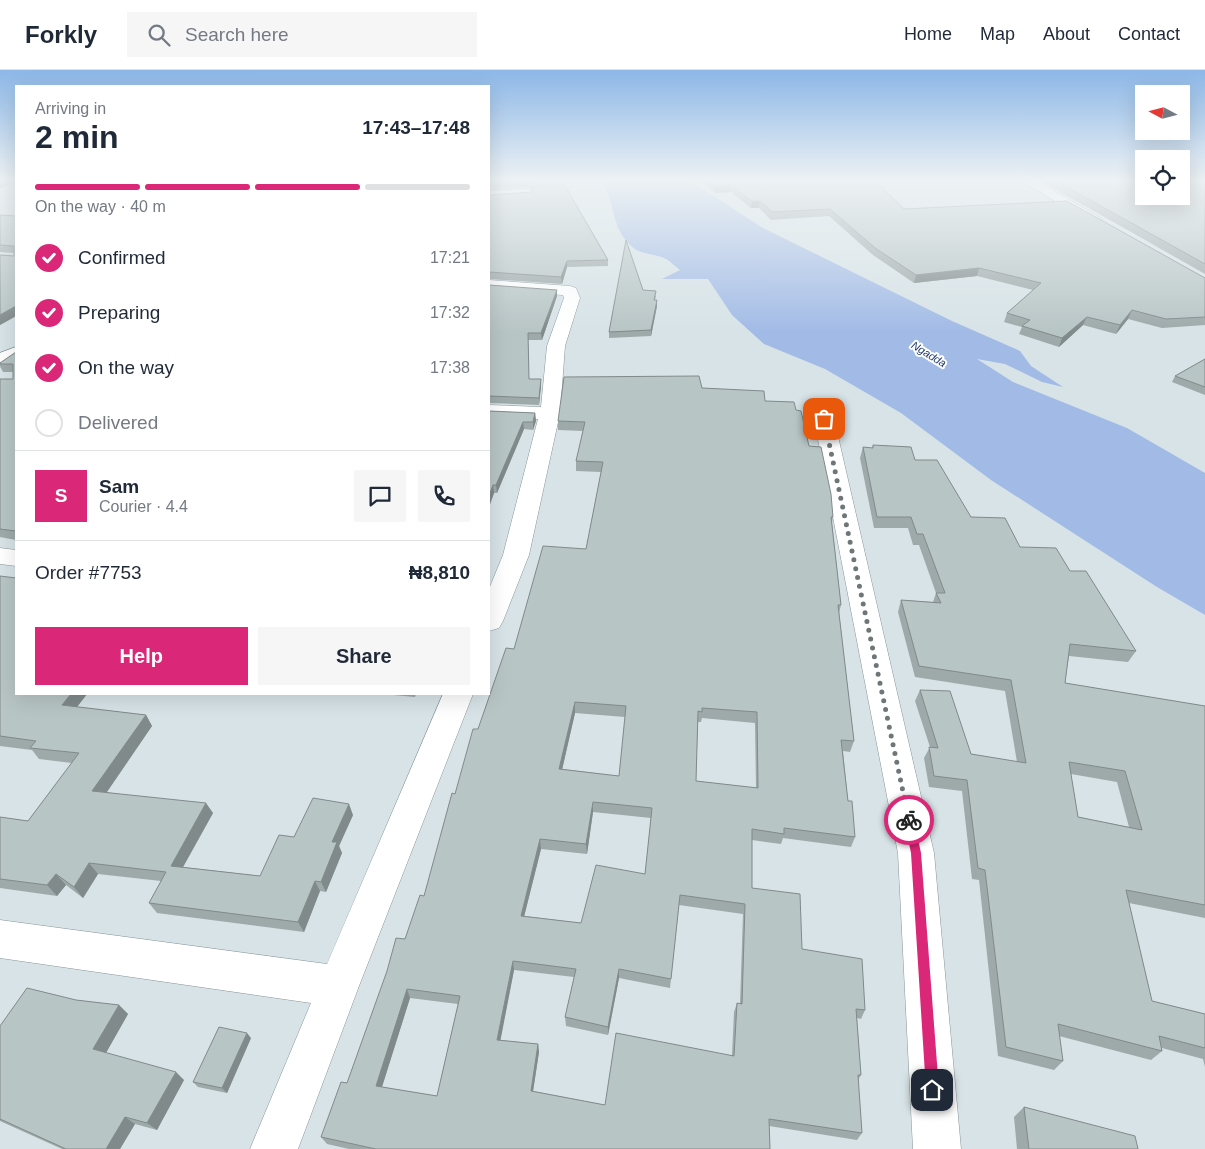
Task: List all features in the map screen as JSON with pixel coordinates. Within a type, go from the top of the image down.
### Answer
[{"type":"street","points":[[490,285],[570,291],[572,298],[556,346],[550,413],[516,555],[491,609]]},
{"type":"street","points":[[0,361],[15,353]]},
{"type":"street","points":[[490,411],[550,413]]},
{"type":"street","points":[[824,419],[916,853],[937,1149]]},
{"type":"street","points":[[0,556],[15,558]]},
{"type":"street","points":[[274,1149],[338,986],[458,695]]},
{"type":"street","points":[[0,939],[338,986]]},
{"type":"water","name":"Ngadda","points":[[620,231],[770,231],[952,321],[1020,351],[1031,366],[1063,387],[1042,382],[1005,364],[977,359],[1013,382],[1127,428],[1205,473],[1205,615],[1157,587],[991,480],[901,413],[825,369],[764,344],[732,315],[708,279],[662,279],[680,270],[668,260],[635,249]]},
{"type":"building","points":[[0,231],[15,231],[15,307],[0,315],[0,255],[14,256],[14,246],[0,245]]},
{"type":"building","points":[[490,231],[591,231],[608,260],[567,261],[561,277],[490,272]]},
{"type":"building","points":[[856,231],[1121,231],[1205,278],[1205,317],[1166,319],[1132,310],[1120,325],[1087,317],[1062,338],[1022,326],[1030,320],[1007,313],[1041,283],[979,268],[916,275],[875,248]]},
{"type":"building","points":[[1146,231],[1205,231],[1205,264]]},
{"type":"building","points":[[626,240],[643,290],[656,291],[654,300],[657,300],[651,330],[609,332]]},
{"type":"building","points":[[490,285],[557,290],[541,333],[528,333],[529,379],[541,379],[539,398],[490,396]]},
{"type":"building","points":[[15,353],[15,531],[0,529],[0,379],[13,379],[13,364],[0,363]]},
{"type":"building","points":[[1205,359],[1205,387],[1175,376]]},
{"type":"building","points":[[699,376],[702,388],[764,391],[765,401],[794,402],[796,410],[801,411],[809,446],[821,447],[831,494],[833,517],[831,517],[841,605],[838,605],[854,741],[841,740],[848,801],[852,801],[855,837],[784,828],[784,834],[752,829],[752,888],[800,894],[802,949],[862,959],[865,1010],[856,1009],[861,1075],[858,1075],[862,1133],[769,1119],[770,1149],[376,1149],[321,1137],[341,1082],[347,1083],[387,971],[396,938],[405,939],[420,895],[424,896],[452,793],[455,794],[473,729],[478,729],[506,648],[514,649],[543,546],[586,549],[603,462],[576,461],[585,422],[558,421],[564,377]],"holes":[[[575,702],[626,706],[619,776],[559,769]],[[702,708],[757,712],[758,788],[696,781],[698,711],[702,712]],[[593,802],[652,808],[645,874],[596,865],[581,923],[521,916],[540,839],[586,844]],[[680,895],[745,904],[742,1004],[737,1003],[734,1056],[616,1033],[605,1105],[531,1091],[538,1044],[497,1040],[513,961],[576,969],[565,1017],[608,1027],[619,969],[671,979]],[[407,989],[460,996],[437,1096],[376,1086]]]},
{"type":"building","points":[[490,411],[535,413],[533,422],[523,422],[496,485],[493,485],[490,493]]},
{"type":"building","points":[[873,445],[911,447],[915,460],[937,460],[971,517],[1005,518],[1020,547],[1056,548],[1070,571],[1086,571],[1136,651],[1070,644],[1065,683],[1205,706],[1205,905],[1126,890],[1152,1001],[1205,1014],[1205,1048],[1159,1036],[1162,1051],[1058,1024],[1063,1061],[1006,1047],[985,870],[978,868],[967,780],[934,776],[929,747],[938,748],[920,690],[950,691],[971,754],[1026,763],[1011,680],[919,666],[901,600],[941,603],[936,593],[945,593],[923,534],[917,534],[911,517],[877,517],[863,447],[873,448]],"holes":[[[1069,762],[1125,771],[1142,830],[1078,817]]]},
{"type":"building","points":[[0,576],[15,578],[15,695],[70,695],[62,705],[146,715],[92,791],[206,803],[171,866],[260,876],[279,835],[294,837],[313,798],[349,804],[332,842],[337,842],[321,882],[315,881],[298,922],[149,903],[166,872],[89,863],[74,887],[56,874],[47,885],[0,879],[0,817],[28,821],[79,753],[30,748],[36,741],[0,736]]},
{"type":"building","points":[[27,988],[76,1000],[119,1005],[93,1049],[176,1072],[147,1123],[125,1117],[106,1149],[66,1149],[0,1119],[0,1026]]},
{"type":"building","points":[[219,1027],[247,1033],[222,1088],[193,1082]]},
{"type":"building","points":[[1024,1107],[1135,1136],[1138,1149],[1029,1149]]},
{"type":"way so far","points":[[824,419],[909,820]]},
{"type":"route","points":[[909,820],[916,853],[932,1090]]}]
